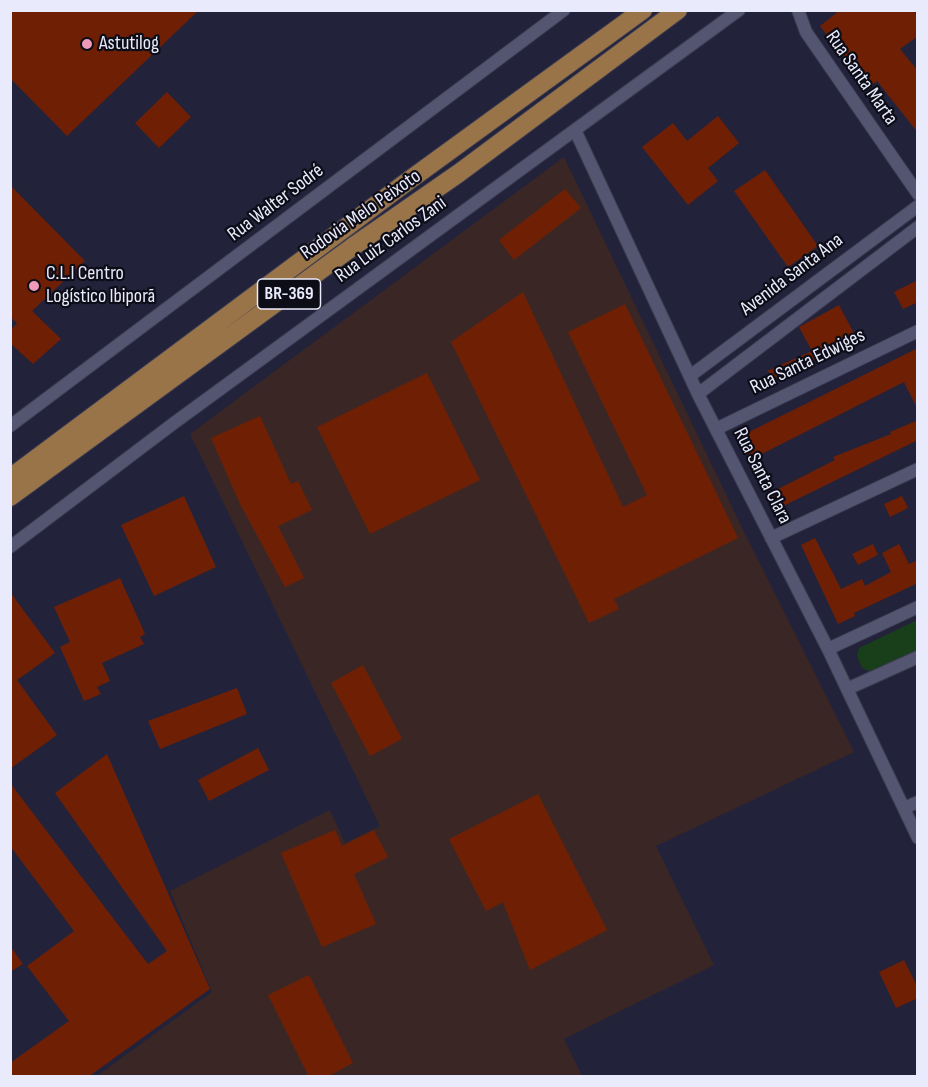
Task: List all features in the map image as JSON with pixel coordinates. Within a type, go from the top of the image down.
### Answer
[{"type":"main road","name":"Rodovia Melo Peixoto","points":[[10,478],[404,184],[643,10]]},
{"type":"main road","name":"Rodovia Melo Peixoto","points":[[10,497],[351,248],[459,173],[678,10]]},
{"type":"street","name":"Rua Walter Sodré","points":[[10,426],[564,10]]},
{"type":"street","name":"Rua Luiz Carlos Zani","points":[[10,546],[183,416],[739,10]]},
{"type":"street","name":"Rua Santa Marta","points":[[798,10],[806,32],[918,194]]},
{"type":"street","name":"Rua Santa Clara","points":[[575,130],[698,394],[828,649],[918,838]]},
{"type":"street","name":"Avenida Santa Ana","points":[[690,376],[918,206]]},
{"type":"street","name":"Avenida Santa Ana","points":[[698,394],[918,227]]},
{"type":"street","name":"Rua Santa Edwiges","points":[[716,429],[918,331]]},
{"type":"street","points":[[771,538],[918,469]]},
{"type":"street","points":[[828,649],[918,607]]},
{"type":"street","points":[[847,689],[918,657]]},
{"type":"street","points":[[904,808],[918,802]]},
{"type":"shaded area","points":[[564,157],[745,534],[854,752],[656,846],[714,965],[564,1039],[582,1076],[97,1076],[212,992],[170,891],[330,810],[345,843],[380,826],[190,434]]},
{"type":"green space","points":[[917,620],[917,654],[875,674],[862,668],[857,656],[859,648]]},
{"type":"building","name":"Astutilog","points":[[10,10],[199,10],[67,136],[10,78]]},
{"type":"building","points":[[840,10],[913,10],[918,17],[918,36],[900,49],[918,71],[918,133],[877,81],[867,88],[820,26]]},
{"type":"building","points":[[167,92],[191,117],[159,148],[135,123]]},
{"type":"building","points":[[718,116],[739,143],[708,168],[718,181],[688,205],[642,147],[673,123],[687,141]]},
{"type":"building","points":[[765,170],[818,246],[788,267],[734,191]]},
{"type":"building","name":"C.L.I Centro Logístico Ibiporã","points":[[10,185],[85,261],[32,311],[61,339],[33,364],[10,343],[10,331],[17,323],[10,317]]},
{"type":"building","points":[[565,189],[581,208],[514,260],[499,240]]},
{"type":"building","points":[[918,280],[918,302],[903,309],[894,292]]},
{"type":"building","points":[[523,292],[623,507],[647,495],[568,332],[625,304],[738,538],[614,599],[619,609],[589,623],[451,342]]},
{"type":"building","points":[[839,305],[857,339],[778,379],[767,371],[812,351],[799,327]]},
{"type":"building","points":[[918,348],[918,410],[904,382],[750,460],[739,437]]},
{"type":"building","points":[[427,373],[480,480],[370,534],[317,427]]},
{"type":"building","points":[[260,416],[291,484],[298,481],[312,510],[278,526],[304,578],[285,587],[240,504],[211,438]]},
{"type":"building","points":[[918,420],[918,440],[775,510],[768,494],[835,460],[833,457],[891,434],[890,432]]},
{"type":"building","points":[[184,496],[216,567],[154,596],[121,525]]},
{"type":"building","points":[[902,496],[908,508],[890,517],[884,504]]},
{"type":"building","points":[[815,538],[841,589],[862,579],[865,586],[891,572],[882,553],[899,544],[909,564],[918,560],[918,583],[854,613],[855,616],[838,624],[801,545]]},
{"type":"building","points":[[873,544],[878,555],[858,565],[852,554]]},
{"type":"building","points":[[120,578],[145,634],[140,637],[144,644],[102,663],[110,681],[97,687],[101,694],[84,701],[60,647],[70,642],[54,607]]},
{"type":"building","points":[[10,592],[55,653],[17,680],[57,735],[10,769]]},
{"type":"building","points":[[363,665],[402,739],[370,756],[331,683]]},
{"type":"building","points":[[237,688],[247,714],[160,749],[148,721]]},
{"type":"building","points":[[258,748],[269,770],[209,801],[198,780]]},
{"type":"building","points":[[107,754],[210,989],[88,1077],[10,1077],[10,1063],[69,1021],[27,966],[74,931],[10,846],[10,783],[148,964],[167,951],[55,793]]},
{"type":"building","points":[[538,794],[607,930],[530,970],[503,902],[486,911],[449,839]]},
{"type":"building","points":[[335,830],[342,846],[374,830],[388,857],[354,874],[376,924],[322,947],[281,853]]},
{"type":"building","points":[[10,946],[23,964],[10,972]]},
{"type":"building","points":[[904,960],[918,988],[918,998],[896,1008],[879,972]]},
{"type":"building","points":[[309,975],[353,1063],[327,1077],[309,1077],[268,995]]},
{"type":"place","name":"Astutilog","points":[[87,44]]},
{"type":"place","name":"C.L.I Centro Logístico Ibiporã","points":[[34,286]]}]
